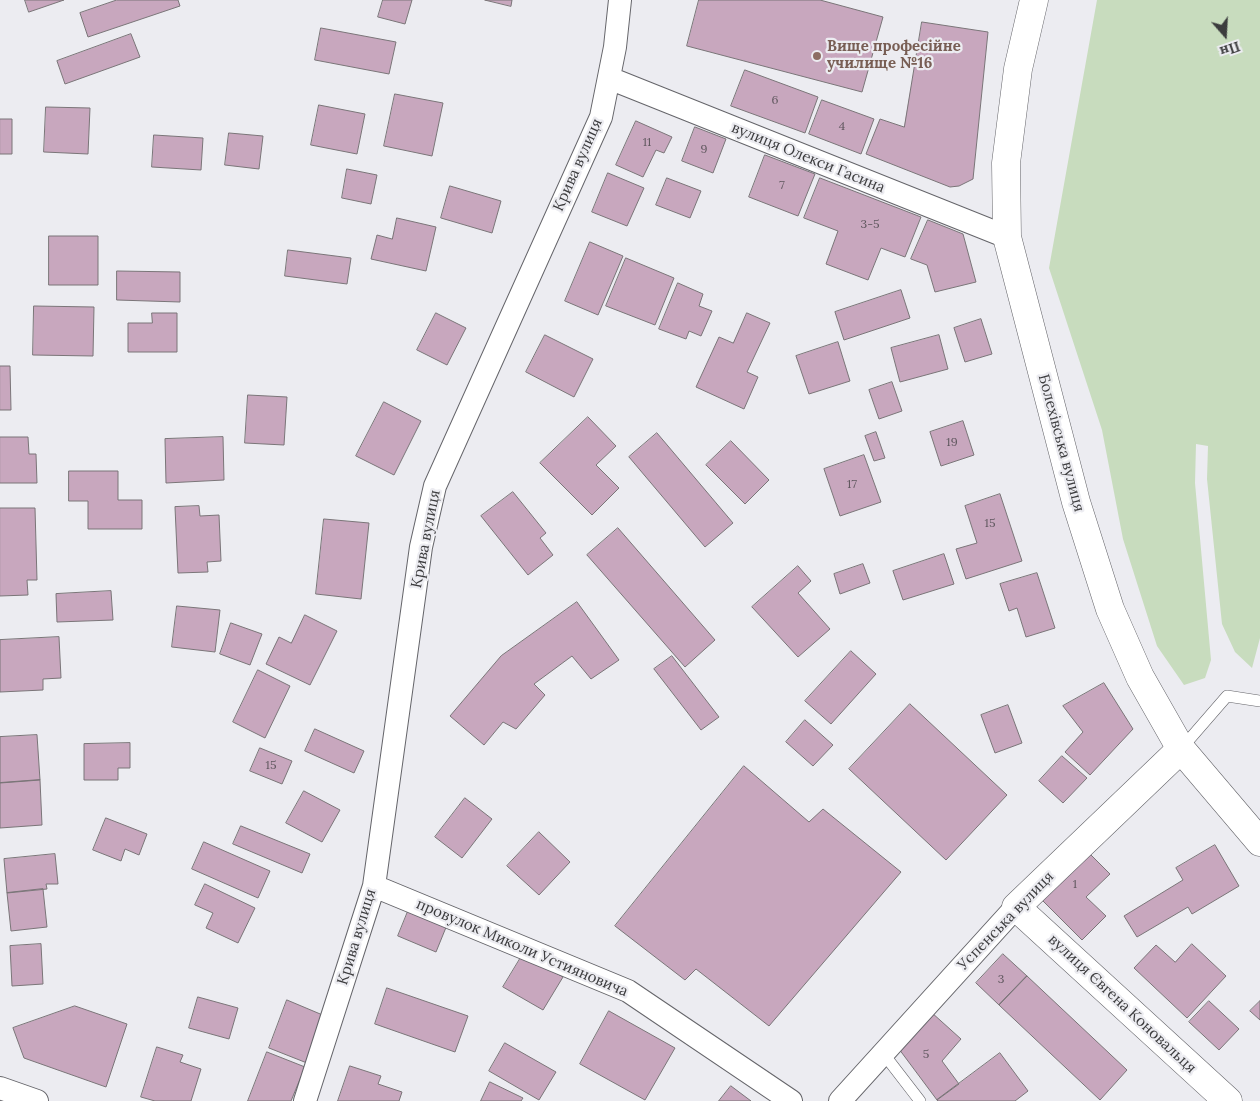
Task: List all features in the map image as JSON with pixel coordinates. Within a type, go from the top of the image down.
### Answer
[{"type":"main road","name":"Болехівська вулиця","points":[[1034,0],[1018,69],[1006,163],[1007,238],[1076,502],[1110,609],[1140,677],[1181,749],[1260,842]]},
{"type":"main road","name":"Успенська вулиця","points":[[1016,907],[1181,749]]},
{"type":"main road","name":"вулиця Євгена Коновальця","points":[[1016,907],[1228,1101]]},
{"type":"street","name":"Крива вулиця","points":[[305,1101],[374,886],[422,547],[435,486],[601,117],[615,47],[620,0]]},
{"type":"street","name":"вулиця Олекси Гасина","points":[[609,78],[1007,238]]},
{"type":"street","name":"провулок Миколи Устияновича","points":[[374,886],[628,991],[791,1101]]},
{"type":"street","name":"Успенська вулиця","points":[[840,1101],[1016,907]]},
{"type":"street","points":[[0,1088],[37,1101]]},
{"type":"lane","points":[[1181,749],[1227,696],[1260,700]]},
{"type":"lane","points":[[883,1053],[920,1101]]},
{"type":"green space","points":[[1097,0],[1260,0],[1260,638],[1252,668],[1235,652],[1222,624],[1207,479],[1208,446],[1196,444],[1195,483],[1211,660],[1205,678],[1184,685],[1157,646],[1123,539],[1102,430],[1049,268]]},
{"type":"building","points":[[25,0],[64,0],[29,12]]},
{"type":"building","points":[[117,0],[178,0],[180,6],[88,37],[80,13]]},
{"type":"building","points":[[383,0],[412,0],[405,24],[378,17]]},
{"type":"building","points":[[485,0],[512,0],[511,6]]},
{"type":"building","points":[[699,0],[820,0],[883,17],[862,92],[687,46]]},
{"type":"building","points":[[922,22],[988,32],[973,179],[959,186],[950,187],[866,154],[880,119],[904,127]]},
{"type":"building","points":[[321,28],[396,42],[389,74],[315,60]]},
{"type":"building","points":[[131,34],[140,57],[65,84],[57,61]]},
{"type":"building","points":[[745,70],[818,97],[805,133],[731,106]]},
{"type":"building","points":[[395,94],[443,103],[432,156],[384,146]]},
{"type":"building","points":[[822,100],[874,119],[861,154],[809,134]]},
{"type":"building","points":[[319,105],[365,114],[357,154],[311,145]]},
{"type":"building","points":[[46,107],[90,108],[88,154],[44,152]]},
{"type":"building","points":[[0,119],[12,119],[12,154],[0,154]]},
{"type":"building","points":[[636,121],[672,137],[664,153],[656,150],[643,177],[616,165]]},
{"type":"building","points":[[695,127],[726,139],[713,173],[682,161]]},
{"type":"building","points":[[229,133],[263,136],[259,169],[225,165]]},
{"type":"building","points":[[154,135],[203,138],[201,170],[152,167]]},
{"type":"building","points":[[765,155],[815,174],[798,216],[749,197]]},
{"type":"building","points":[[347,169],[377,175],[371,204],[342,198]]},
{"type":"building","points":[[608,173],[644,188],[627,226],[592,212]]},
{"type":"building","points":[[667,178],[701,191],[690,218],[656,205]]},
{"type":"building","points":[[820,178],[921,217],[905,257],[881,248],[868,280],[826,264],[838,231],[804,218]]},
{"type":"building","points":[[450,186],[501,201],[492,233],[441,218]]},
{"type":"building","points":[[397,218],[436,227],[426,271],[371,259],[377,235],[392,239]]},
{"type":"building","points":[[928,220],[963,234],[976,282],[935,292],[927,265],[911,259]]},
{"type":"building","points":[[49,236],[98,236],[98,285],[49,285]]},
{"type":"building","points":[[590,242],[623,256],[598,315],[565,301]]},
{"type":"building","points":[[288,250],[351,258],[347,284],[285,276]]},
{"type":"building","points":[[626,258],[674,278],[655,325],[606,306]]},
{"type":"building","points":[[117,271],[180,272],[180,302],[117,300]]},
{"type":"building","points":[[678,283],[703,294],[699,306],[712,311],[701,336],[689,331],[686,339],[659,329]]},
{"type":"building","points":[[901,290],[910,318],[844,340],[835,312]]},
{"type":"building","points":[[34,306],[94,307],[93,356],[33,355]]},
{"type":"building","points":[[152,313],[177,313],[177,352],[128,352],[128,323],[152,323]]},
{"type":"building","points":[[436,313],[466,328],[447,365],[417,350]]},
{"type":"building","points":[[747,313],[770,323],[747,372],[758,377],[744,409],[696,387],[719,337],[733,343]]},
{"type":"building","points":[[981,319],[992,354],[965,362],[954,328]]},
{"type":"building","points":[[545,335],[593,359],[574,397],[526,372]]},
{"type":"building","points":[[939,335],[948,369],[900,382],[891,348]]},
{"type":"building","points":[[838,342],[850,381],[809,394],[796,356]]},
{"type":"building","points":[[0,366],[10,366],[11,410],[0,410]]},
{"type":"building","points":[[892,382],[902,411],[879,419],[869,390]]},
{"type":"building","points":[[248,395],[287,397],[284,445],[245,443]]},
{"type":"building","points":[[384,402],[421,421],[394,475],[356,456]]},
{"type":"building","points":[[588,417],[616,446],[596,465],[619,488],[592,515],[540,463]]},
{"type":"building","points":[[963,421],[974,455],[941,466],[930,432]]},
{"type":"building","points":[[876,432],[885,458],[874,461],[865,436]]},
{"type":"building","points":[[657,433],[733,523],[705,547],[629,457]]},
{"type":"building","points":[[0,437],[28,437],[29,454],[36,454],[37,483],[0,483]]},
{"type":"building","points":[[223,437],[224,480],[166,483],[165,439]]},
{"type":"building","points":[[731,441],[769,480],[745,504],[706,465]]},
{"type":"building","points":[[864,455],[881,502],[840,516],[824,469]]},
{"type":"building","points":[[69,471],[118,471],[118,500],[142,500],[142,529],[88,529],[88,501],[69,501]]},
{"type":"building","points":[[513,492],[546,533],[540,538],[553,555],[528,575],[481,516]]},
{"type":"building","points":[[1000,494],[1022,561],[966,579],[956,549],[977,543],[965,506]]},
{"type":"building","points":[[199,506],[200,516],[219,515],[221,561],[207,562],[208,572],[178,573],[175,507]]},
{"type":"building","points":[[0,508],[35,508],[37,580],[27,580],[28,595],[0,596]]},
{"type":"building","points":[[324,519],[369,523],[361,599],[316,594]]},
{"type":"building","points":[[618,528],[715,640],[685,667],[587,555]]},
{"type":"building","points":[[944,554],[954,584],[903,600],[893,571]]},
{"type":"building","points":[[863,564],[870,583],[840,594],[834,574]]},
{"type":"building","points":[[798,566],[811,581],[798,593],[830,629],[798,657],[752,607]]},
{"type":"building","points":[[1037,573],[1055,628],[1026,637],[1017,608],[1009,611],[1000,584]]},
{"type":"building","points":[[111,591],[113,620],[57,622],[56,594]]},
{"type":"building","points":[[577,602],[619,660],[591,679],[572,656],[534,684],[545,695],[516,729],[503,722],[484,745],[450,716],[501,656]]},
{"type":"building","points":[[177,606],[220,610],[215,652],[172,647]]},
{"type":"building","points":[[305,615],[337,631],[310,685],[266,664],[279,637],[291,643]]},
{"type":"building","points":[[231,623],[262,634],[250,665],[220,654]]},
{"type":"building","points":[[59,637],[61,678],[43,679],[43,690],[0,692],[0,640]]},
{"type":"building","points":[[851,651],[876,674],[831,724],[805,701]]},
{"type":"building","points":[[672,656],[719,717],[701,730],[654,669]]},
{"type":"building","points":[[258,670],[290,686],[265,738],[233,722]]},
{"type":"building","points":[[1104,683],[1133,729],[1090,775],[1065,752],[1083,732],[1063,706]]},
{"type":"building","points":[[910,704],[1007,795],[946,860],[849,769]]},
{"type":"building","points":[[1008,705],[1022,743],[995,753],[981,715]]},
{"type":"building","points":[[805,720],[833,745],[813,766],[786,742]]},
{"type":"building","points":[[315,729],[364,751],[354,773],[305,751]]},
{"type":"building","points":[[37,735],[40,780],[0,783],[0,737]]},
{"type":"building","points":[[130,743],[130,768],[118,768],[118,780],[84,780],[84,744]]},
{"type":"building","points":[[260,748],[292,761],[282,784],[250,771]]},
{"type":"building","points":[[1062,756],[1087,778],[1063,803],[1039,781]]},
{"type":"building","points":[[744,766],[809,822],[823,809],[901,872],[769,1026],[696,969],[685,980],[615,926]]},
{"type":"building","points":[[40,780],[42,825],[0,828],[0,783]]},
{"type":"building","points":[[304,791],[340,810],[322,842],[286,823]]},
{"type":"building","points":[[465,798],[492,819],[462,858],[435,837]]},
{"type":"building","points":[[106,818],[147,834],[139,855],[125,849],[121,861],[93,850]]},
{"type":"building","points":[[241,826],[310,854],[302,873],[233,844]]},
{"type":"building","points":[[539,832],[570,862],[539,895],[507,866]]},
{"type":"building","points":[[204,842],[270,871],[258,898],[192,869]]},
{"type":"building","points":[[1215,845],[1239,886],[1192,914],[1188,907],[1137,937],[1124,916],[1183,880],[1176,868]]},
{"type":"building","points":[[1086,850],[1110,874],[1086,897],[1106,916],[1082,940],[1039,897]]},
{"type":"building","points":[[55,854],[58,884],[46,884],[47,889],[7,893],[4,859]]},
{"type":"building","points":[[205,884],[255,908],[238,943],[206,928],[213,913],[195,905]]},
{"type":"building","points":[[43,889],[47,927],[11,931],[7,893]]},
{"type":"building","points":[[411,904],[449,920],[436,952],[398,936]]},
{"type":"building","points":[[41,944],[43,984],[12,986],[10,946]]},
{"type":"building","points":[[1192,944],[1226,976],[1187,1018],[1134,968],[1156,945],[1175,962]]},
{"type":"building","points":[[523,954],[563,977],[543,1010],[503,987]]},
{"type":"building","points":[[1003,954],[1027,976],[999,1005],[976,983]]},
{"type":"building","points":[[1027,976],[1127,1070],[1100,1100],[999,1005]]},
{"type":"building","points":[[387,988],[468,1016],[455,1052],[375,1024]]},
{"type":"building","points":[[198,997],[238,1008],[229,1039],[189,1028]]},
{"type":"building","points":[[287,1000],[325,1016],[307,1063],[269,1048]]},
{"type":"building","points":[[1209,1001],[1239,1029],[1219,1050],[1189,1022]]},
{"type":"building","points":[[1260,1001],[1260,1020],[1250,1011]]},
{"type":"building","points":[[75,1006],[127,1024],[106,1087],[24,1058],[13,1028]]},
{"type":"building","points":[[609,1011],[675,1048],[645,1100],[580,1064]]},
{"type":"building","points":[[931,1012],[961,1039],[942,1061],[959,1084],[937,1100],[899,1049]]},
{"type":"building","points":[[505,1043],[556,1072],[539,1100],[489,1071]]},
{"type":"building","points":[[157,1047],[183,1055],[180,1062],[201,1069],[191,1101],[155,1101],[141,1097]]},
{"type":"building","points":[[267,1052],[305,1067],[291,1101],[248,1101]]},
{"type":"building","points":[[1000,1053],[1028,1091],[1015,1101],[937,1100]]},
{"type":"building","points":[[350,1066],[381,1076],[378,1084],[402,1092],[399,1101],[338,1101]]},
{"type":"building","points":[[490,1082],[523,1098],[521,1101],[481,1101]]},
{"type":"building","points":[[731,1086],[751,1101],[719,1101]]},
{"type":"place","name":"Вище професійне училище №16","points":[[817,56]]}]
